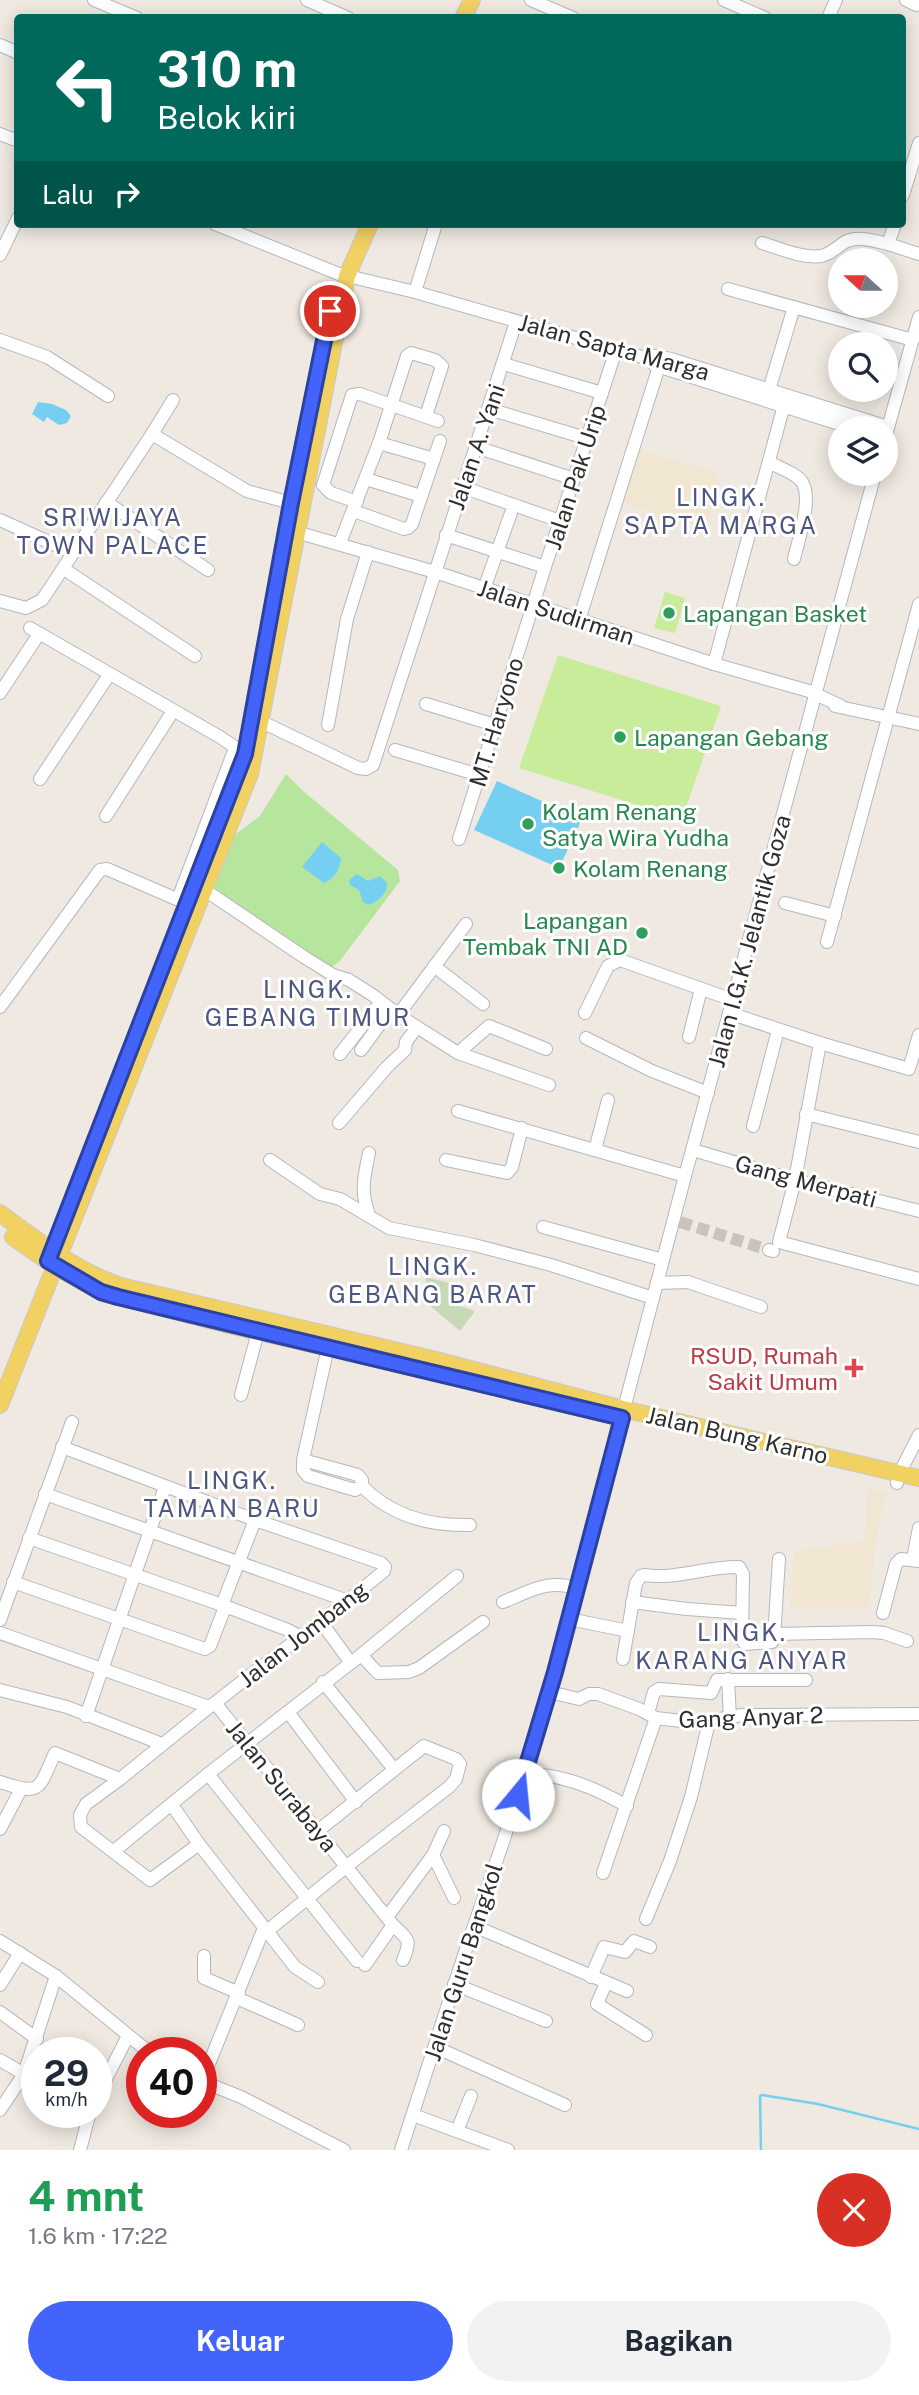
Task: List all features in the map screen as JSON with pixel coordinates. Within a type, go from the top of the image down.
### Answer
[{"type":"main road","points":[[0,1405],[186,908],[200,886],[250,774],[291,503],[343,275],[361,228]]},
{"type":"main road","points":[[200,886],[240,751],[296,532],[343,275],[368,228]]},
{"type":"main road","points":[[0,1213],[54,1259]]},
{"type":"main road","points":[[0,1227],[54,1259],[101,1292],[417,1362],[898,1478],[919,1488]]},
{"type":"main road","points":[[0,1379],[54,1259]]},
{"type":"main road","points":[[230,1319],[258,1332],[417,1362]]},
{"type":"main road","points":[[898,1478],[919,1478]]},
{"type":"street","points":[[94,0],[115,9]]},
{"type":"street","points":[[307,0],[339,14]]},
{"type":"street","points":[[531,0],[564,14]]},
{"type":"street","points":[[724,0],[756,14]]},
{"type":"street","points":[[906,185],[918,144]]},
{"type":"street","points":[[0,255],[14,226]]},
{"type":"street","name":"Jalan Sapta Marga","points":[[225,228],[343,275],[415,292],[616,350],[769,390],[834,416]]},
{"type":"street","points":[[415,292],[435,228]]},
{"type":"street","points":[[860,238],[864,228]]},
{"type":"street","points":[[888,244],[893,228]]},
{"type":"street","points":[[762,243],[805,255],[820,256],[834,251],[848,240],[860,238],[919,254]]},
{"type":"street","points":[[728,289],[913,340]]},
{"type":"street","points":[[769,390],[794,307]]},
{"type":"street","points":[[891,416],[919,317]]},
{"type":"street","name":"Jalan A. Yani","points":[[260,721],[358,768],[366,769],[373,765],[516,322]]},
{"type":"street","points":[[0,340],[47,356],[108,396]]},
{"type":"street","name":"Jalan Pak Urip","points":[[533,604],[616,350]]},
{"type":"street","points":[[340,543],[356,507],[379,443],[390,405],[407,356],[415,353],[435,360],[442,366],[432,419],[390,405],[355,394],[349,400],[323,485],[331,493],[356,507],[408,528],[412,524],[440,441]]},
{"type":"street","points":[[579,620],[661,362],[784,405],[832,416]]},
{"type":"street","points":[[504,364],[602,394]]},
{"type":"street","points":[[0,601],[13,606],[31,607],[42,600],[173,400]]},
{"type":"street","points":[[714,664],[784,405]]},
{"type":"street","points":[[489,409],[589,439]]},
{"type":"street","points":[[152,434],[247,491],[291,503]]},
{"type":"street","points":[[379,443],[434,459]]},
{"type":"street","points":[[476,447],[574,479]]},
{"type":"street","points":[[768,462],[797,477],[804,484],[805,511],[794,559]]},
{"type":"street","points":[[366,479],[421,496]]},
{"type":"street","name":"Jalan I.G.K. Jelantik Goza","points":[[622,1413],[663,1260],[677,1221],[685,1176],[872,486]]},
{"type":"street","points":[[462,487],[560,521]]},
{"type":"street","points":[[106,502],[208,570]]},
{"type":"street","points":[[484,589],[511,513]]},
{"type":"street","points":[[0,520],[73,553]]},
{"type":"street","name":"Jalan Sudirman","points":[[296,532],[435,572],[815,700],[919,724]]},
{"type":"street","points":[[446,535],[545,567]]},
{"type":"street","points":[[328,725],[347,619],[368,552]]},
{"type":"street","points":[[64,569],[195,656]]},
{"type":"street","name":"MT. Haryono","points":[[459,839],[533,604]]},
{"type":"street","points":[[827,942],[919,604]]},
{"type":"street","points":[[0,693],[34,631],[240,751],[186,908],[107,869],[100,870],[0,1007]]},
{"type":"street","points":[[40,779],[109,675]]},
{"type":"street","points":[[426,704],[495,725]]},
{"type":"street","points":[[106,816],[173,711]]},
{"type":"street","points":[[395,750],[479,775]]},
{"type":"street","points":[[200,886],[320,968],[349,979],[453,1050],[549,1085]]},
{"type":"street","points":[[785,903],[835,916]]},
{"type":"street","points":[[340,1054],[433,965],[466,924]]},
{"type":"street","points":[[585,1013],[608,966],[620,960],[701,989],[778,1030],[914,1070],[919,1035]]},
{"type":"street","points":[[433,965],[483,1004]]},
{"type":"street","points":[[689,1037],[701,989]]},
{"type":"street","points":[[361,1050],[390,1009]]},
{"type":"street","points":[[453,1050],[489,1026],[546,1049]]},
{"type":"street","points":[[339,1123],[405,1050],[406,1042],[417,1027]]},
{"type":"street","points":[[753,1126],[778,1030]]},
{"type":"street","points":[[586,1038],[652,1071],[708,1093]]},
{"type":"street","points":[[820,1043],[795,1180],[779,1242],[919,1279]]},
{"type":"street","points":[[595,1150],[608,1100]]},
{"type":"street","points":[[458,1111],[685,1176]]},
{"type":"street","points":[[806,1114],[919,1142]]},
{"type":"street","points":[[446,1160],[508,1173],[522,1128]]},
{"type":"street","name":"Gang Merpati","points":[[693,1150],[795,1180],[919,1211]]},
{"type":"street","points":[[369,1153],[363,1182],[363,1198],[379,1223]]},
{"type":"street","points":[[270,1160],[320,1194],[333,1196],[379,1223],[551,1265],[653,1298]]},
{"type":"street","points":[[543,1227],[663,1260]]},
{"type":"street","points":[[657,1283],[688,1282],[761,1307]]},
{"type":"street","points":[[241,1395],[258,1332]]},
{"type":"street","points":[[328,1347],[303,1470],[308,1476],[355,1490],[362,1486],[376,1500],[413,1518],[444,1525],[470,1525]]},
{"type":"street","name":"Jalan Guru Bangkol","points":[[401,2150],[525,1773],[569,1619],[622,1413]]},
{"type":"street","points":[[0,1620],[72,1422]]},
{"type":"street","points":[[898,1478],[919,1435]]},
{"type":"street","points":[[13,1582],[208,1648],[240,1562],[255,1520],[62,1447]]},
{"type":"street","points":[[86,1716],[165,1487]]},
{"type":"street","points":[[45,1494],[348,1601]]},
{"type":"street","name":"Jalan Jombang","points":[[114,1851],[81,1827],[79,1819],[86,1804],[384,1571],[385,1567],[381,1563],[255,1520]]},
{"type":"street","points":[[883,1613],[896,1564],[901,1559],[916,1560],[919,1528]]},
{"type":"street","points":[[29,1538],[223,1606],[299,1636]]},
{"type":"street","points":[[623,1659],[636,1583],[641,1576],[667,1577],[739,1567],[743,1574],[743,1643],[769,1643],[774,1636],[779,1559]]},
{"type":"street","points":[[198,1844],[150,1881],[114,1851],[457,1576]]},
{"type":"street","points":[[503,1602],[547,1584],[577,1589]]},
{"type":"street","points":[[632,1602],[742,1613]]},
{"type":"street","points":[[569,1619],[628,1631]]},
{"type":"street","points":[[321,1622],[356,1659],[382,1675],[419,1668],[483,1622]]},
{"type":"street","points":[[774,1636],[872,1632],[907,1641]]},
{"type":"street","name":"Jalan Surabaya","points":[[0,1633],[212,1705],[250,1742],[409,1942],[403,1959]]},
{"type":"street","points":[[603,1873],[627,1806],[652,1716],[654,1692],[659,1689],[711,1693],[717,1680],[728,1679],[806,1680]]},
{"type":"street","points":[[728,1679],[730,1718]]},
{"type":"street","points":[[324,1682],[394,1769]]},
{"type":"street","points":[[0,1690],[67,1707],[163,1744]]},
{"type":"street","name":"Gang Anyar 2","points":[[549,1692],[578,1698],[598,1694],[652,1716],[709,1722],[742,1715],[919,1714]]},
{"type":"street","points":[[288,1712],[356,1802]]},
{"type":"street","points":[[646,1919],[670,1861],[691,1797],[709,1722]]},
{"type":"street","points":[[217,2046],[265,1930],[449,1787],[456,1779],[460,1767],[458,1761],[424,1746],[319,1830]]},
{"type":"street","points":[[0,1782],[32,1790],[40,1785],[55,1753],[120,1779]]},
{"type":"street","points":[[525,1773],[575,1780],[627,1806]]},
{"type":"street","points":[[208,1774],[307,1900],[361,1963],[433,1856],[444,1831]]},
{"type":"street","points":[[0,1829],[21,1789]]},
{"type":"street","points":[[172,1805],[198,1844],[295,1968],[318,1982]]},
{"type":"street","points":[[433,1856],[454,1898]]},
{"type":"street","points":[[474,1926],[627,1991]]},
{"type":"street","points":[[0,1941],[56,1976],[130,2037]]},
{"type":"street","points":[[591,1977],[604,1947],[625,1952],[634,1941],[650,1947]]},
{"type":"street","points":[[0,1985],[20,1953]]},
{"type":"street","points":[[204,1956],[204,1978],[298,2025]]},
{"type":"street","points":[[38,2037],[56,1976]]},
{"type":"street","points":[[606,1983],[597,2004],[646,2035]]},
{"type":"street","points":[[454,1984],[546,2021]]},
{"type":"street","points":[[0,2012],[34,2037]]},
{"type":"street","points":[[112,2066],[128,2035]]},
{"type":"street","points":[[435,2047],[565,2105]]},
{"type":"street","points":[[0,2060],[21,2072]]},
{"type":"street","points":[[0,2110],[21,2078]]},
{"type":"street","points":[[217,2087],[344,2150]]},
{"type":"street","points":[[457,2131],[471,2096]]},
{"type":"street","points":[[413,2115],[508,2150]]},
{"type":"street","points":[[80,2150],[86,2128]]},
{"type":"shaded area","points":[[636,448],[713,472],[719,479],[706,529],[621,502]]},
{"type":"shaded area","points":[[867,1489],[886,1492],[875,1548],[869,1607],[790,1607],[794,1551],[865,1541]]},
{"type":"green space","name":"Lapangan Basket","points":[[665,592],[685,598],[675,633],[654,628]]},
{"type":"green space","name":"Lapangan Gebang","points":[[558,655],[721,706],[682,819],[519,768]]},
{"type":"green space","points":[[286,774],[398,870],[400,881],[339,962],[330,968],[210,891],[226,859],[232,837],[260,816]]},
{"type":"green space","points":[[426,1277],[461,1286],[457,1305],[475,1311],[460,1331],[428,1304]]},
{"type":"water","points":[[38,402],[52,404],[66,410],[71,416],[67,423],[59,425],[47,417],[44,422],[32,414]]},
{"type":"water","name":"Kolam Renang Satya Wira Yudha","points":[[497,781],[582,819],[559,868],[474,830]]},
{"type":"water","points":[[322,842],[341,858],[336,873],[324,883],[302,867]]},
{"type":"water","points":[[357,874],[368,881],[380,876],[387,883],[382,897],[368,905],[363,902],[359,890],[350,885],[349,880]]},
{"type":"waterway","points":[[761,2150],[762,2095],[818,2104],[919,2129]]},
{"type":"tunnel","points":[[680,1222],[769,1250]]},
{"type":"place","name":"Lapangan Basket","points":[[669,613]]},
{"type":"place","name":"Lapangan Gebang","points":[[620,737]]},
{"type":"place","name":"Kolam Renang Satya Wira Yudha","points":[[528,824]]},
{"type":"place","name":"Kolam Renang","points":[[559,868]]},
{"type":"place","name":"Lapangan Tembak TNI AD","points":[[642,933]]},
{"type":"place","name":"RSUD, Rumah Sakit Umum","points":[[854,1368]]},
{"type":"district","name":"LINGK. SAPTA MARGA","points":[[721,511]]},
{"type":"district","name":"SRIWIJAYA TOWN PALACE","points":[[113,531]]},
{"type":"district","name":"LINGK. GEBANG TIMUR","points":[[308,1003]]},
{"type":"district","name":"LINGK. GEBANG BARAT","points":[[433,1280]]},
{"type":"district","name":"LINGK. TAMAN BARU","points":[[232,1494]]},
{"type":"district","name":"LINGK. KARANG ANYAR","points":[[742,1646]]},
{"type":"route","points":[[330,311],[291,503],[245,754],[48,1261],[101,1292],[118,1297],[622,1418],[555,1672],[518,1795]]}]
